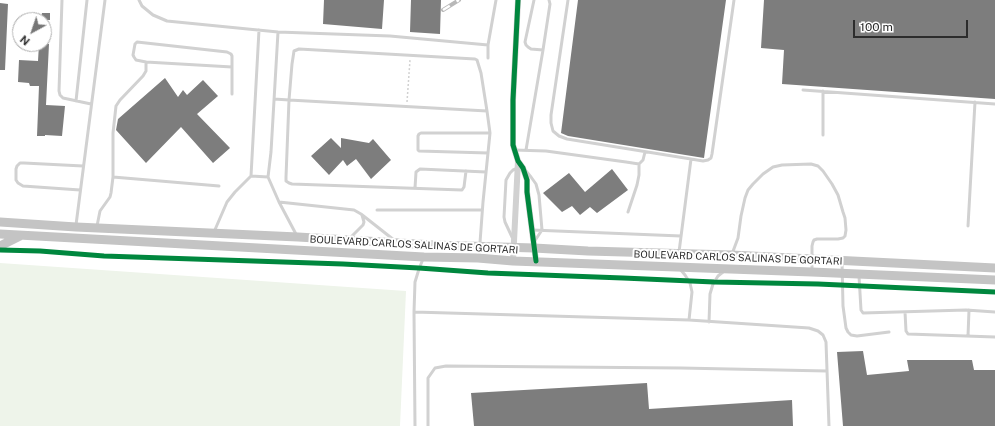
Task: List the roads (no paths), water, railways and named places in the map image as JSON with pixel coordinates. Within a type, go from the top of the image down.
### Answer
[{"type":"main road","name":"BOULEVARD CARLOS SALINAS DE GORTARI","points":[[0,222],[433,245],[479,246],[513,243],[678,254],[995,268]]},
{"type":"main road","name":"BOULEVARD CARLOS SALINAS DE GORTARI","points":[[0,234],[424,257],[995,280]]},
{"type":"main road","points":[[0,246],[22,235]]},
{"type":"street","points":[[518,0],[513,100],[513,139],[514,150],[527,180],[536,261]]},
{"type":"street","points":[[513,261],[515,206],[520,166]]},
{"type":"street","points":[[515,206],[529,206]]},
{"type":"lane","points":[[62,0],[59,91],[63,98],[91,104]]},
{"type":"lane","points":[[76,101],[87,0]]},
{"type":"lane","points":[[76,227],[105,0]]},
{"type":"lane","points":[[139,0],[142,6],[153,15],[167,21],[278,32],[390,36],[488,45]]},
{"type":"lane","points":[[488,58],[488,45],[496,0]]},
{"type":"lane","points":[[534,0],[525,42],[531,49],[543,50]]},
{"type":"lane","points":[[526,150],[550,0]]},
{"type":"lane","points":[[568,0],[551,115],[553,130],[559,136],[567,139],[703,161],[711,158],[712,154],[734,0]]},
{"type":"lane","points":[[213,233],[227,202],[251,176],[259,30]]},
{"type":"lane","points":[[278,32],[271,152],[268,177],[279,202],[298,237]]},
{"type":"lane","points":[[232,66],[146,62],[136,60],[133,55],[134,44],[137,42],[227,52],[231,54],[232,56],[232,66],[232,94]]},
{"type":"lane","points":[[466,171],[463,189],[292,184],[286,181],[289,100],[294,51],[299,49],[477,60],[488,111],[490,133],[478,258]]},
{"type":"lane","points":[[96,228],[100,211],[110,197],[111,193],[113,177],[113,133],[116,106],[143,76],[146,71],[146,62]]},
{"type":"lane","points":[[803,90],[995,104]]},
{"type":"lane","points":[[823,91],[823,135]]},
{"type":"lane","points":[[274,99],[488,111]]},
{"type":"lane","points":[[968,226],[975,102]]},
{"type":"lane","points":[[488,153],[419,151],[418,136],[421,133],[490,133]]},
{"type":"lane","points":[[514,150],[546,151],[639,164]]},
{"type":"lane","points":[[628,212],[637,185],[639,164],[643,160],[645,152]]},
{"type":"lane","points":[[678,254],[691,159]]},
{"type":"lane","points":[[80,190],[23,186],[16,180],[16,169],[20,163],[84,166]]},
{"type":"lane","points":[[731,256],[738,238],[745,198],[748,190],[753,184],[773,167],[782,165],[811,164],[818,166],[823,171],[838,195],[845,218],[846,230],[845,236],[838,240],[814,240],[812,246],[812,272]]},
{"type":"lane","points":[[513,243],[504,217],[506,180],[510,173],[520,166],[536,184],[538,195],[542,230],[534,245]]},
{"type":"lane","points":[[415,188],[416,172],[418,170],[486,172]]},
{"type":"lane","points":[[251,176],[268,177]]},
{"type":"lane","points":[[113,177],[218,186]]},
{"type":"lane","points":[[279,202],[354,210],[398,243]]},
{"type":"lane","points":[[377,210],[482,210]]},
{"type":"lane","points":[[348,240],[364,222],[361,214]]},
{"type":"lane","points":[[505,222],[514,222]]},
{"type":"lane","points":[[532,230],[681,236]]},
{"type":"lane","points":[[415,426],[415,282],[424,257]]},
{"type":"lane","points":[[842,261],[842,306],[848,332],[851,335],[857,336],[889,332]]},
{"type":"lane","points":[[679,267],[690,283],[692,292],[689,320]]},
{"type":"lane","points":[[709,322],[710,294],[713,284],[718,276],[726,269]]},
{"type":"lane","points":[[859,274],[861,312],[969,310],[995,312]]},
{"type":"lane","points":[[968,336],[969,310]]},
{"type":"lane","points":[[414,312],[689,320],[809,328],[818,331],[823,335],[826,342],[829,426]]},
{"type":"lane","points":[[904,312],[906,331],[908,334],[995,337]]},
{"type":"lane","points":[[428,426],[428,378],[435,368],[454,366],[827,371]]},
{"type":"railway","points":[[443,10],[459,0]]}]
